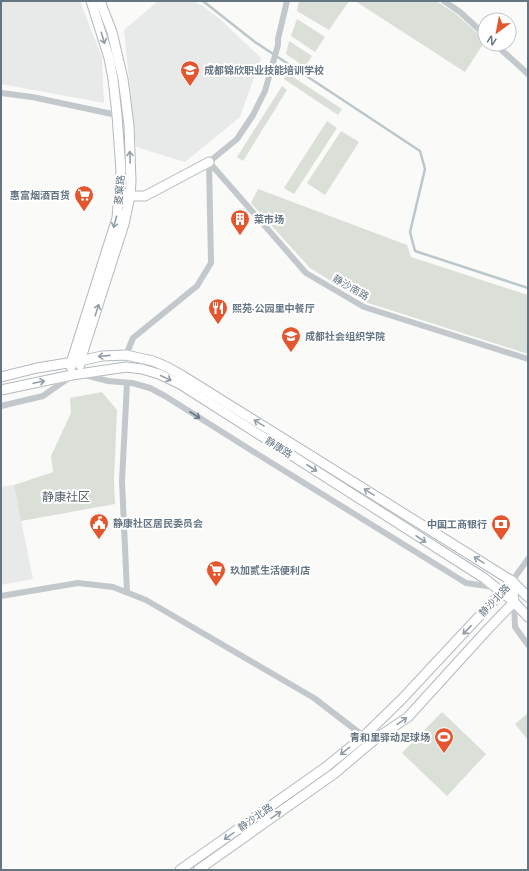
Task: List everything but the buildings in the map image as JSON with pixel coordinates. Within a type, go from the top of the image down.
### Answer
[{"type":"street","name":"菱窠路","points":[[75,375],[76,362],[117,218],[121,170],[113,78],[109,58],[90,1]]},
{"type":"street","name":"菱窠路","points":[[76,362],[124,224],[130,196],[131,181],[129,125],[123,79],[112,32],[100,1]]},
{"type":"street","points":[[119,196],[145,196],[209,162],[237,139],[253,116],[265,91],[278,45],[278,39],[287,1]]},
{"type":"street","points":[[444,1],[460,12],[477,28]]},
{"type":"street","points":[[504,52],[528,74]]},
{"type":"street","points":[[1,93],[32,97],[117,115]]},
{"type":"street","points":[[126,355],[133,338],[197,286],[210,263],[209,162]]},
{"type":"street","name":"静沙南路","points":[[209,162],[306,273],[364,307],[528,359]]},
{"type":"street","name":"静康路","points":[[1,377],[37,368],[102,356],[126,355],[153,361],[183,376],[512,581],[528,597]]},
{"type":"street","name":"静康路","points":[[1,390],[102,370],[126,367],[142,369],[159,374],[180,384],[484,578],[514,602],[528,617]]},
{"type":"street","points":[[1,406],[43,396],[75,375],[150,388],[466,583],[499,590]]},
{"type":"street","points":[[127,383],[122,481],[127,592]]},
{"type":"street","points":[[512,581],[528,559]]},
{"type":"street","name":"静沙北路","points":[[180,870],[326,767],[363,736],[401,700],[499,590],[512,581],[514,602],[408,717],[372,743],[335,773],[198,870]]},
{"type":"street","points":[[1,596],[78,583],[113,587],[127,592],[146,600],[314,698],[372,743]]},
{"type":"street","points":[[514,602],[515,627],[528,645]]},
{"type":"shaded area","points":[[1,1],[80,1],[102,58],[104,103],[1,84]]},
{"type":"shaded area","name":"成都锦欣职业技能培训学校","points":[[158,1],[193,1],[203,6],[220,19],[261,58],[240,117],[185,162],[136,147],[124,30]]},
{"type":"shaded area","points":[[299,1],[349,1],[329,30],[297,11]]},
{"type":"shaded area","points":[[355,1],[436,1],[456,14],[477,33],[478,52],[465,72]]},
{"type":"shaded area","points":[[297,19],[325,37],[315,52],[291,36]]},
{"type":"shaded area","points":[[289,41],[312,56],[305,67],[286,54]]},
{"type":"shaded area","points":[[287,73],[342,109],[338,115],[284,79]]},
{"type":"shaded area","points":[[282,86],[287,90],[243,161],[237,157]]},
{"type":"shaded area","points":[[327,121],[337,128],[294,194],[284,188]]},
{"type":"shaded area","points":[[341,131],[359,142],[325,195],[307,183]]},
{"type":"shaded area","points":[[258,189],[407,245],[411,257],[528,295],[528,354],[365,302],[310,268],[251,203]]},
{"type":"shaded area","points":[[102,392],[117,410],[114,480],[115,504],[21,521],[14,485],[53,472],[51,456],[71,413],[70,398]]},
{"type":"shaded area","points":[[14,485],[33,579],[1,585],[1,487]]},
{"type":"shaded area","name":"青和里驿动足球场","points":[[442,712],[486,754],[447,796],[402,753]]},
{"type":"shaded area","points":[[528,713],[528,740],[515,724]]},
{"type":"waterway","points":[[203,1],[255,42],[420,151],[425,169],[410,232],[415,251],[528,288]]},
{"type":"place","name":"成都锦欣职业技能培训学校","points":[[190,87]]},
{"type":"place","name":"惠富烟酒百货","points":[[84,212]]},
{"type":"place","name":"菜市场","points":[[240,236]]},
{"type":"place","name":"熙苑·公园里中餐厅","points":[[218,325]]},
{"type":"place","name":"成都社会组织学院","points":[[291,353]]},
{"type":"place","name":"静康社区居民委员会","points":[[99,540]]},
{"type":"place","name":"中国工商银行","points":[[501,541]]},
{"type":"place","name":"玖加贰生活便利店","points":[[216,587]]},
{"type":"place","name":"青和里驿动足球场","points":[[444,754]]},
{"type":"district","name":"静康社区","points":[[66,497]]}]
